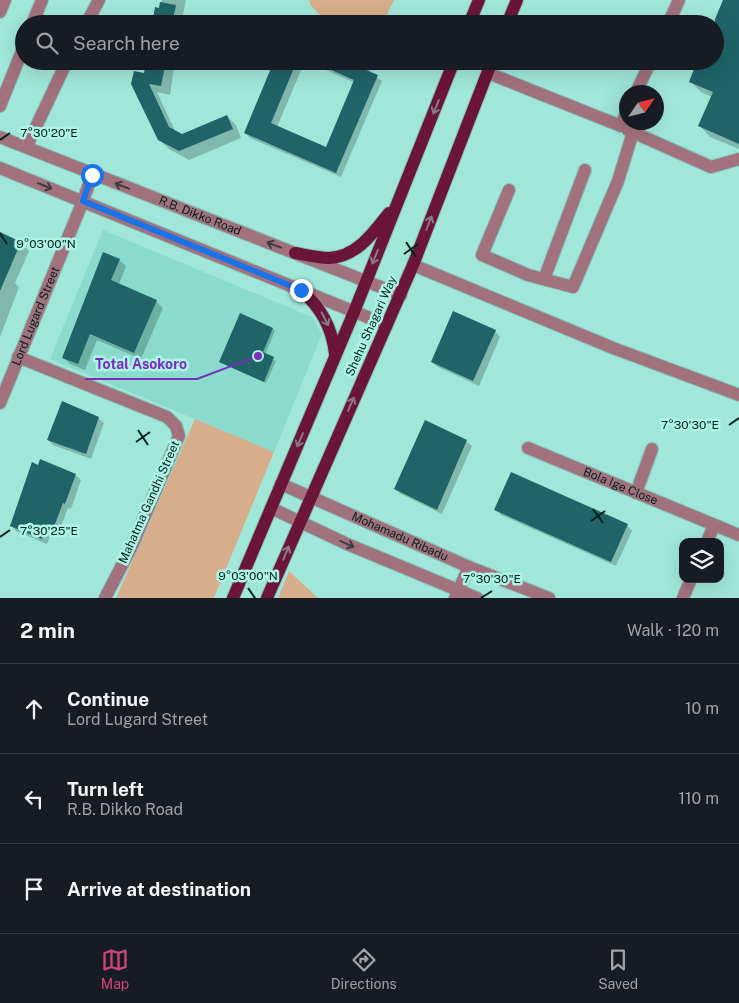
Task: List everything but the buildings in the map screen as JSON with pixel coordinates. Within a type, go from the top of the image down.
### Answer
[{"type":"main road","points":[[473,15],[479,0]]},
{"type":"main road","points":[[511,15],[517,0]]},
{"type":"main road","name":"Shehu Shagari Way","points":[[233,598],[354,312],[450,70]]},
{"type":"main road","name":"Shehu Shagari Way","points":[[267,598],[413,265],[489,70]]},
{"type":"main road","points":[[295,254],[328,258],[353,251],[370,237],[397,203]]},
{"type":"main road","points":[[301,290],[317,305],[328,325],[333,339],[335,356]]},
{"type":"street","points":[[0,12],[4,0]]},
{"type":"street","points":[[36,15],[42,0]]},
{"type":"street","points":[[91,15],[99,0]]},
{"type":"street","points":[[672,15],[679,0]]},
{"type":"street","points":[[0,106],[15,68]]},
{"type":"street","points":[[27,146],[63,70]]},
{"type":"street","points":[[497,70],[619,125]]},
{"type":"street","points":[[639,85],[646,70]]},
{"type":"street","points":[[630,130],[711,167],[739,159]]},
{"type":"street","points":[[509,190],[482,255],[528,275],[573,287],[618,181],[634,132]]},
{"type":"street","name":"R.B. Dikko Road","points":[[0,137],[27,146],[92,175],[400,295]]},
{"type":"street","points":[[0,168],[387,325]]},
{"type":"street","points":[[544,279],[585,170]]},
{"type":"street","name":"Lord Lugard Street","points":[[0,403],[92,175]]},
{"type":"street","points":[[413,265],[613,348],[739,395]]},
{"type":"street","name":"Mahatma Gandhi Street","points":[[18,357],[167,417],[176,426],[179,436],[132,546],[105,598]]},
{"type":"street","name":"Bola Ige Close","points":[[528,448],[739,535]]},
{"type":"street","points":[[636,493],[652,449]]},
{"type":"street","name":"Mohamadu Ribadu","points":[[280,484],[469,567],[549,598]]},
{"type":"street","name":"Mohamadu Ribadu","points":[[271,508],[456,594],[476,598]]},
{"type":"street","points":[[709,538],[714,525]]},
{"type":"street","points":[[456,594],[469,567]]},
{"type":"street","points":[[683,598],[689,583]]},
{"type":"shaded area","points":[[309,0],[394,0],[387,15],[320,15],[311,6]]},
{"type":"shaded area","points":[[103,230],[312,317],[322,334],[274,452],[50,359]]},
{"type":"shaded area","points":[[195,419],[274,452],[214,598],[116,598]]},
{"type":"shaded area","points":[[289,571],[318,598],[278,598]]},
{"type":"place","name":"Total Asokoro","points":[[258,356]]},
{"type":"route","points":[[92,175],[83,201],[301,290]]}]
